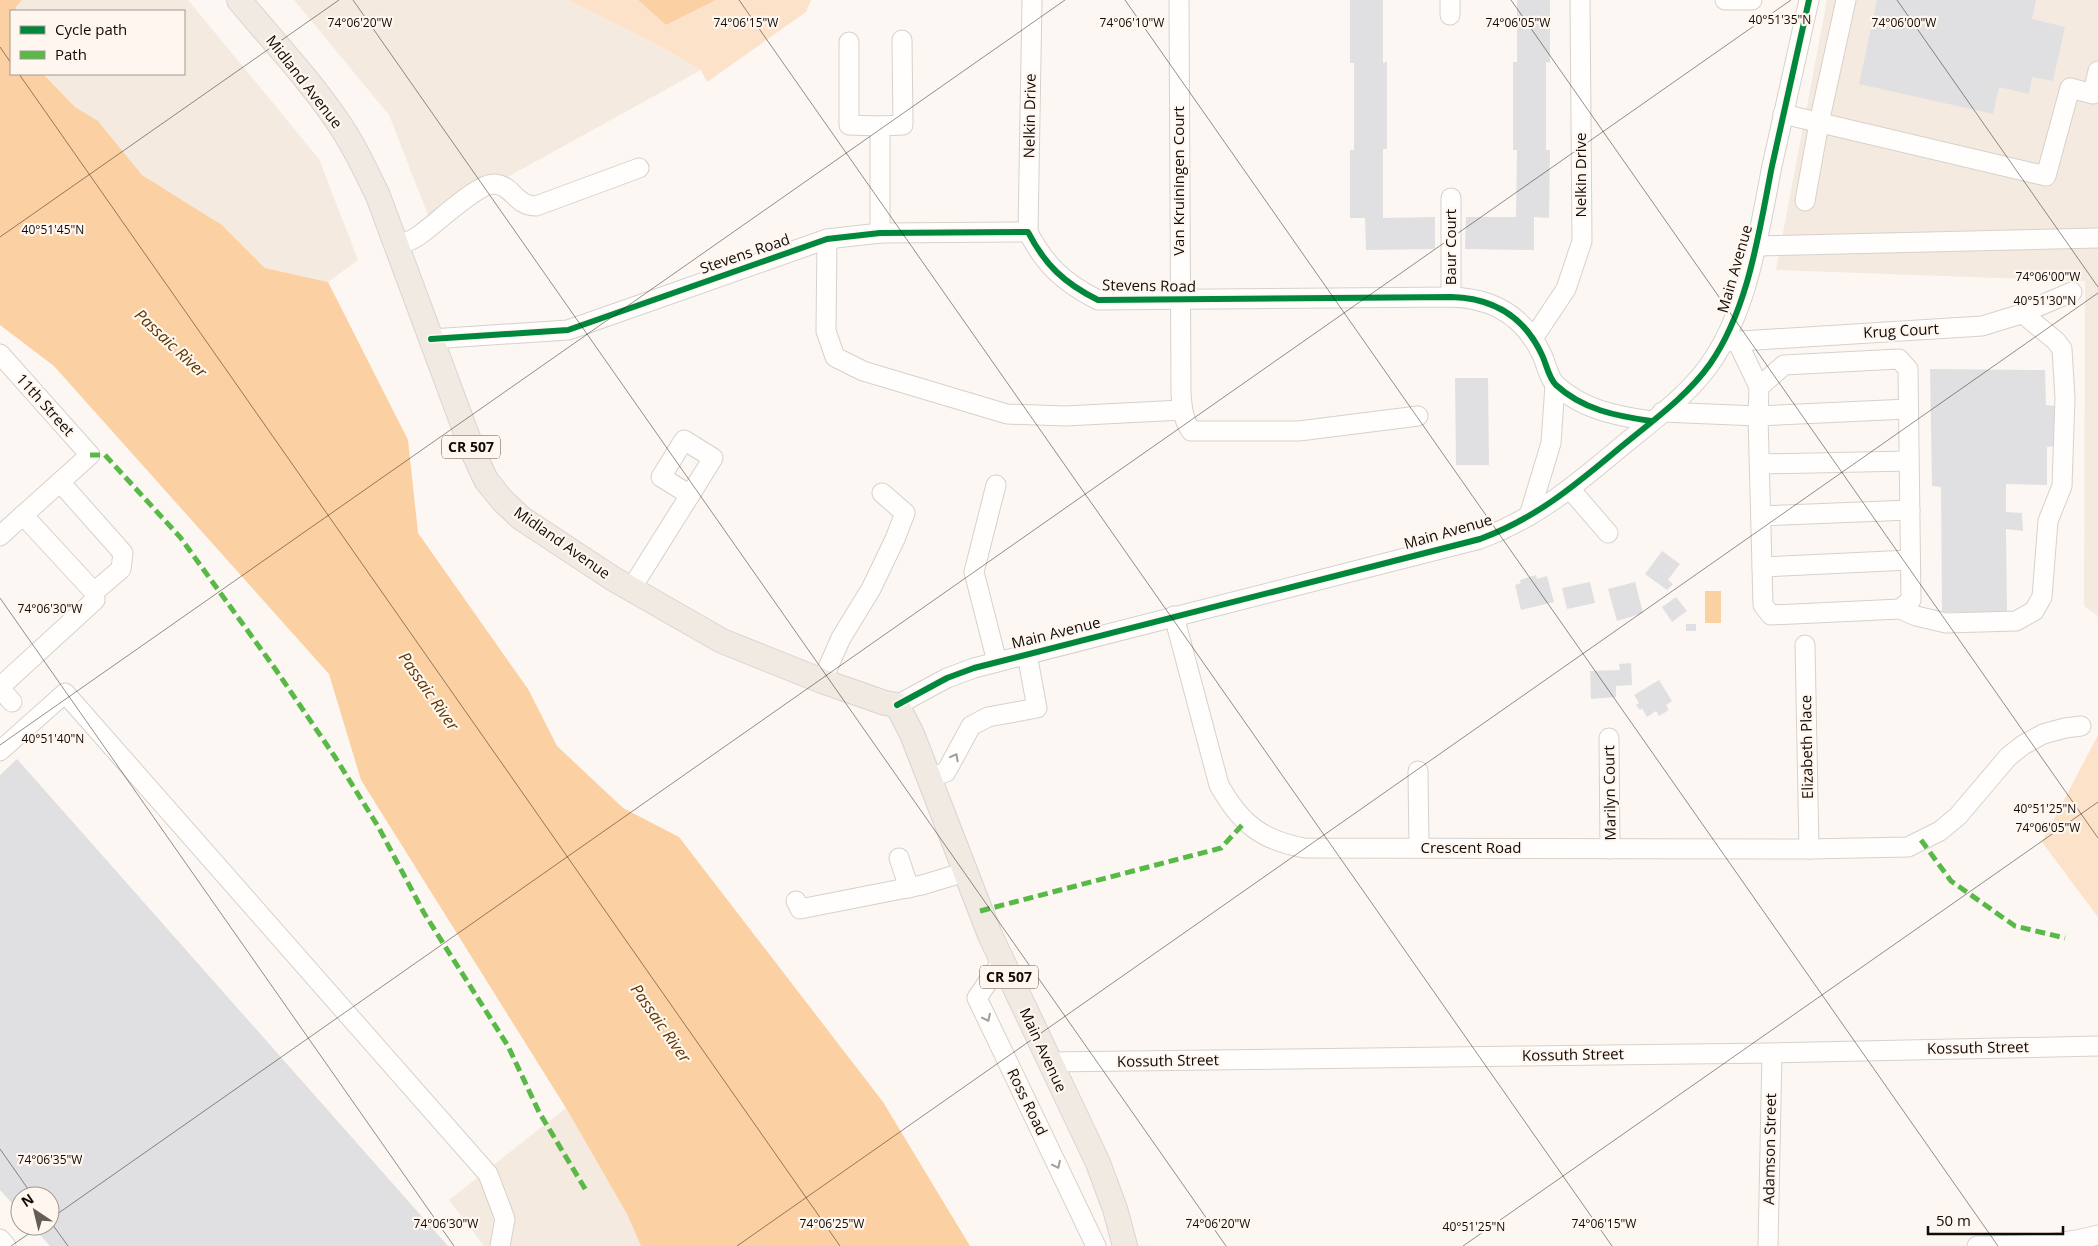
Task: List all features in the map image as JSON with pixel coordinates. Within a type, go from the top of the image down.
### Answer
[{"type":"main road","name":"Midland Avenue","points":[[239,0],[316,92],[339,123],[358,155],[378,196],[474,454],[486,480],[502,500],[521,518],[631,589],[722,641],[822,681],[885,703],[897,705]]},
{"type":"main road","name":"Main Avenue","points":[[897,705],[912,734],[965,872],[1002,961],[1098,1163],[1115,1209],[1125,1246]]},
{"type":"street","name":"Nelkin Drive","points":[[1028,232],[1032,0]]},
{"type":"street","name":"Van Kruiningen Court","points":[[1178,0],[1180,299],[1182,410],[1185,422],[1191,431],[1299,431],[1418,416]]},
{"type":"street","name":"Nelkin Drive","points":[[1534,338],[1566,289],[1582,241],[1580,0]]},
{"type":"street","points":[[1725,0],[1752,0]]},
{"type":"street","name":"Main Avenue","points":[[897,705],[947,678],[997,662],[1480,539],[1512,526],[1570,489],[1689,388],[1730,341],[1756,246],[1809,0]]},
{"type":"street","points":[[1805,201],[1819,123],[1846,0]]},
{"type":"street","points":[[849,42],[849,125],[880,126],[904,125],[902,40]]},
{"type":"street","points":[[1783,114],[2046,176],[2070,88],[2093,94],[2098,71]]},
{"type":"street","points":[[880,126],[880,233]]},
{"type":"street","points":[[396,245],[417,237],[479,188],[488,184],[497,184],[506,188],[519,201],[536,206],[639,168]]},
{"type":"street","name":"Baur Court","points":[[1451,198],[1451,297]]},
{"type":"street","name":"Stevens Road","points":[[431,339],[568,330],[827,239],[880,233],[1028,232],[1038,251],[1053,270],[1075,288],[1098,300],[1451,297],[1481,300],[1494,305],[1515,319],[1534,338],[1555,384],[1551,443],[1529,516]]},
{"type":"street","points":[[1756,246],[2097,235]]},
{"type":"street","points":[[827,239],[826,331],[835,357],[863,371],[1007,414],[1065,416],[1182,410]]},
{"type":"street","name":"Krug Court","points":[[1730,341],[1982,326],[2022,313],[2072,292]]},
{"type":"street","points":[[1730,341],[1759,387],[1758,416],[1763,605],[1771,615],[1900,609],[1916,616],[1946,622],[2016,620],[2034,611],[2042,597],[2048,521],[2062,486],[2064,407],[2062,349],[2056,341],[2022,313]]},
{"type":"street","name":"11th Street","points":[[0,354],[90,455],[60,482]]},
{"type":"street","points":[[1759,387],[1784,364],[1900,359],[1908,369],[1911,600],[1900,609]]},
{"type":"street","points":[[1555,384],[1596,410],[1611,415],[1758,416],[1908,409]]},
{"type":"street","points":[[1760,464],[1909,461]]},
{"type":"street","points":[[0,536],[60,482],[123,553],[121,569],[94,592]]},
{"type":"street","points":[[996,485],[974,572],[997,662]]},
{"type":"street","points":[[1570,489],[1608,533]]},
{"type":"street","points":[[631,589],[690,494]]},
{"type":"street","points":[[822,681],[842,638],[875,580],[905,513],[882,494]]},
{"type":"street","points":[[1761,516],[1910,510]]},
{"type":"street","points":[[4,692],[95,600],[94,592],[23,515]]},
{"type":"street","points":[[1762,567],[1910,560]]},
{"type":"street","name":"Crescent Road","points":[[1174,616],[1219,785],[1231,806],[1245,822],[1264,836],[1285,844],[1304,848],[1809,849],[1908,847],[1940,831],[1958,816],[2008,758],[2022,745],[2043,734],[2081,726]]},
{"type":"street","name":"Elizabeth Place","points":[[1805,645],[1809,849]]},
{"type":"street","points":[[930,778],[946,772],[971,726],[988,717],[1037,708],[1027,654]]},
{"type":"street","points":[[0,751],[65,693],[488,1174],[505,1219],[500,1246]]},
{"type":"street","name":"Marilyn Court","points":[[1609,738],[1610,849]]},
{"type":"street","points":[[1418,771],[1419,848]]},
{"type":"street","points":[[899,858],[909,888]]},
{"type":"street","points":[[796,901],[800,909],[909,888],[965,872]]},
{"type":"street","name":"Ross Road","points":[[1002,961],[977,998],[1096,1246]]},
{"type":"street","name":"Kossuth Street","points":[[1049,1062],[1772,1053],[2098,1046]]},
{"type":"street","name":"Adamson Street","points":[[1768,1246],[1772,1053]]},
{"type":"street","points":[[1977,1246],[2061,1245],[2098,1235]]},
{"type":"street","points":[[0,1239],[6,1246]]},
{"type":"shaded area","points":[[22,0],[188,0],[319,159],[358,260],[328,282],[265,268],[222,225],[142,175],[98,121],[75,107],[44,75],[185,75],[185,10],[16,10],[16,7]]},
{"type":"shaded area","points":[[294,0],[568,0],[654,43],[701,70],[430,220],[389,115]]},
{"type":"shaded area","points":[[568,0],[638,0],[666,25],[716,0],[811,0],[806,12],[707,82],[701,70],[654,43]]},
{"type":"shaded area","points":[[1827,0],[2098,0],[2098,616],[2084,606],[2085,281],[1776,270]]},
{"type":"shaded area","points":[[2098,735],[2098,917],[2042,842]]},
{"type":"shaded area","points":[[566,1108],[627,1214],[641,1246],[484,1246],[449,1200]]},
{"type":"water","name":"Passaic River","points":[[0,0],[22,0],[16,7],[16,10],[10,10],[10,75],[44,75],[75,107],[98,121],[142,175],[222,225],[265,268],[328,282],[408,440],[418,533],[528,689],[557,746],[623,808],[679,837],[883,1102],[970,1246],[641,1246],[627,1214],[566,1108],[361,780],[329,674],[54,366],[0,325]]},
{"type":"water","points":[[638,0],[716,0],[666,25]]},
{"type":"water","points":[[1705,591],[1721,591],[1721,623],[1705,623]]},
{"type":"building","points":[[1350,0],[1383,0],[1383,63],[1387,62],[1387,149],[1383,149],[1383,218],[1435,217],[1435,249],[1366,250],[1365,218],[1350,218],[1350,150],[1354,150],[1354,63],[1350,63]]},
{"type":"building","points":[[1517,0],[1550,0],[1550,63],[1546,62],[1546,150],[1550,150],[1549,218],[1534,217],[1534,250],[1465,249],[1466,217],[1516,217],[1517,150],[1513,150],[1513,62],[1517,62]]},
{"type":"building","points":[[1877,0],[2036,0],[2032,19],[2065,27],[2053,81],[2032,77],[2029,94],[1999,87],[1993,114],[1859,84]]},
{"type":"building","points":[[1930,369],[2045,370],[2046,405],[2056,406],[2055,446],[2047,447],[2047,485],[2006,484],[2006,512],[2022,513],[2023,531],[2006,529],[2007,612],[1942,612],[1941,487],[1932,486]]},
{"type":"building","points":[[1455,378],[1488,378],[1489,465],[1456,465]]},
{"type":"building","points":[[1662,551],[1680,564],[1668,580],[1673,584],[1667,590],[1645,574]]},
{"type":"building","points":[[1536,575],[1537,579],[1547,576],[1554,602],[1521,610],[1515,585],[1521,583],[1520,580]]},
{"type":"building","points":[[1590,582],[1595,603],[1567,609],[1562,588]]},
{"type":"building","points":[[1635,582],[1643,613],[1617,621],[1608,589]]},
{"type":"building","points":[[1676,597],[1687,611],[1672,622],[1662,607]]},
{"type":"building","points":[[1686,624],[1696,624],[1696,631],[1686,631]]},
{"type":"building","points":[[1631,663],[1632,685],[1616,686],[1616,697],[1591,699],[1590,671],[1620,670],[1619,664]]},
{"type":"building","points":[[1659,680],[1672,701],[1666,705],[1669,710],[1659,716],[1656,711],[1647,717],[1642,708],[1640,710],[1636,705],[1639,703],[1634,695]]},
{"type":"building","points":[[17,759],[448,1246],[50,1246],[41,1236],[60,1236],[60,1186],[10,1186],[10,1201],[0,1190],[0,775]]},
{"type":"marked path","points":[[90,455],[105,455],[180,537],[276,670],[335,757],[379,828],[424,913],[508,1046],[539,1112],[587,1192]]},
{"type":"marked path","points":[[980,911],[1221,848],[1245,822]]},
{"type":"marked path","points":[[1921,840],[1951,881],[2015,926],[2065,938]]},
{"type":"cycle path","points":[[897,705],[947,678],[974,668],[1480,539],[1518,522],[1584,478],[1690,388],[1710,364],[1734,319],[1751,268],[1809,0]]},
{"type":"cycle path","points":[[431,339],[568,330],[827,239],[880,233],[1028,232],[1041,254],[1065,280],[1098,300],[1451,297],[1480,301],[1506,312],[1526,330],[1535,341],[1554,382],[1566,394],[1601,411],[1651,421]]}]
